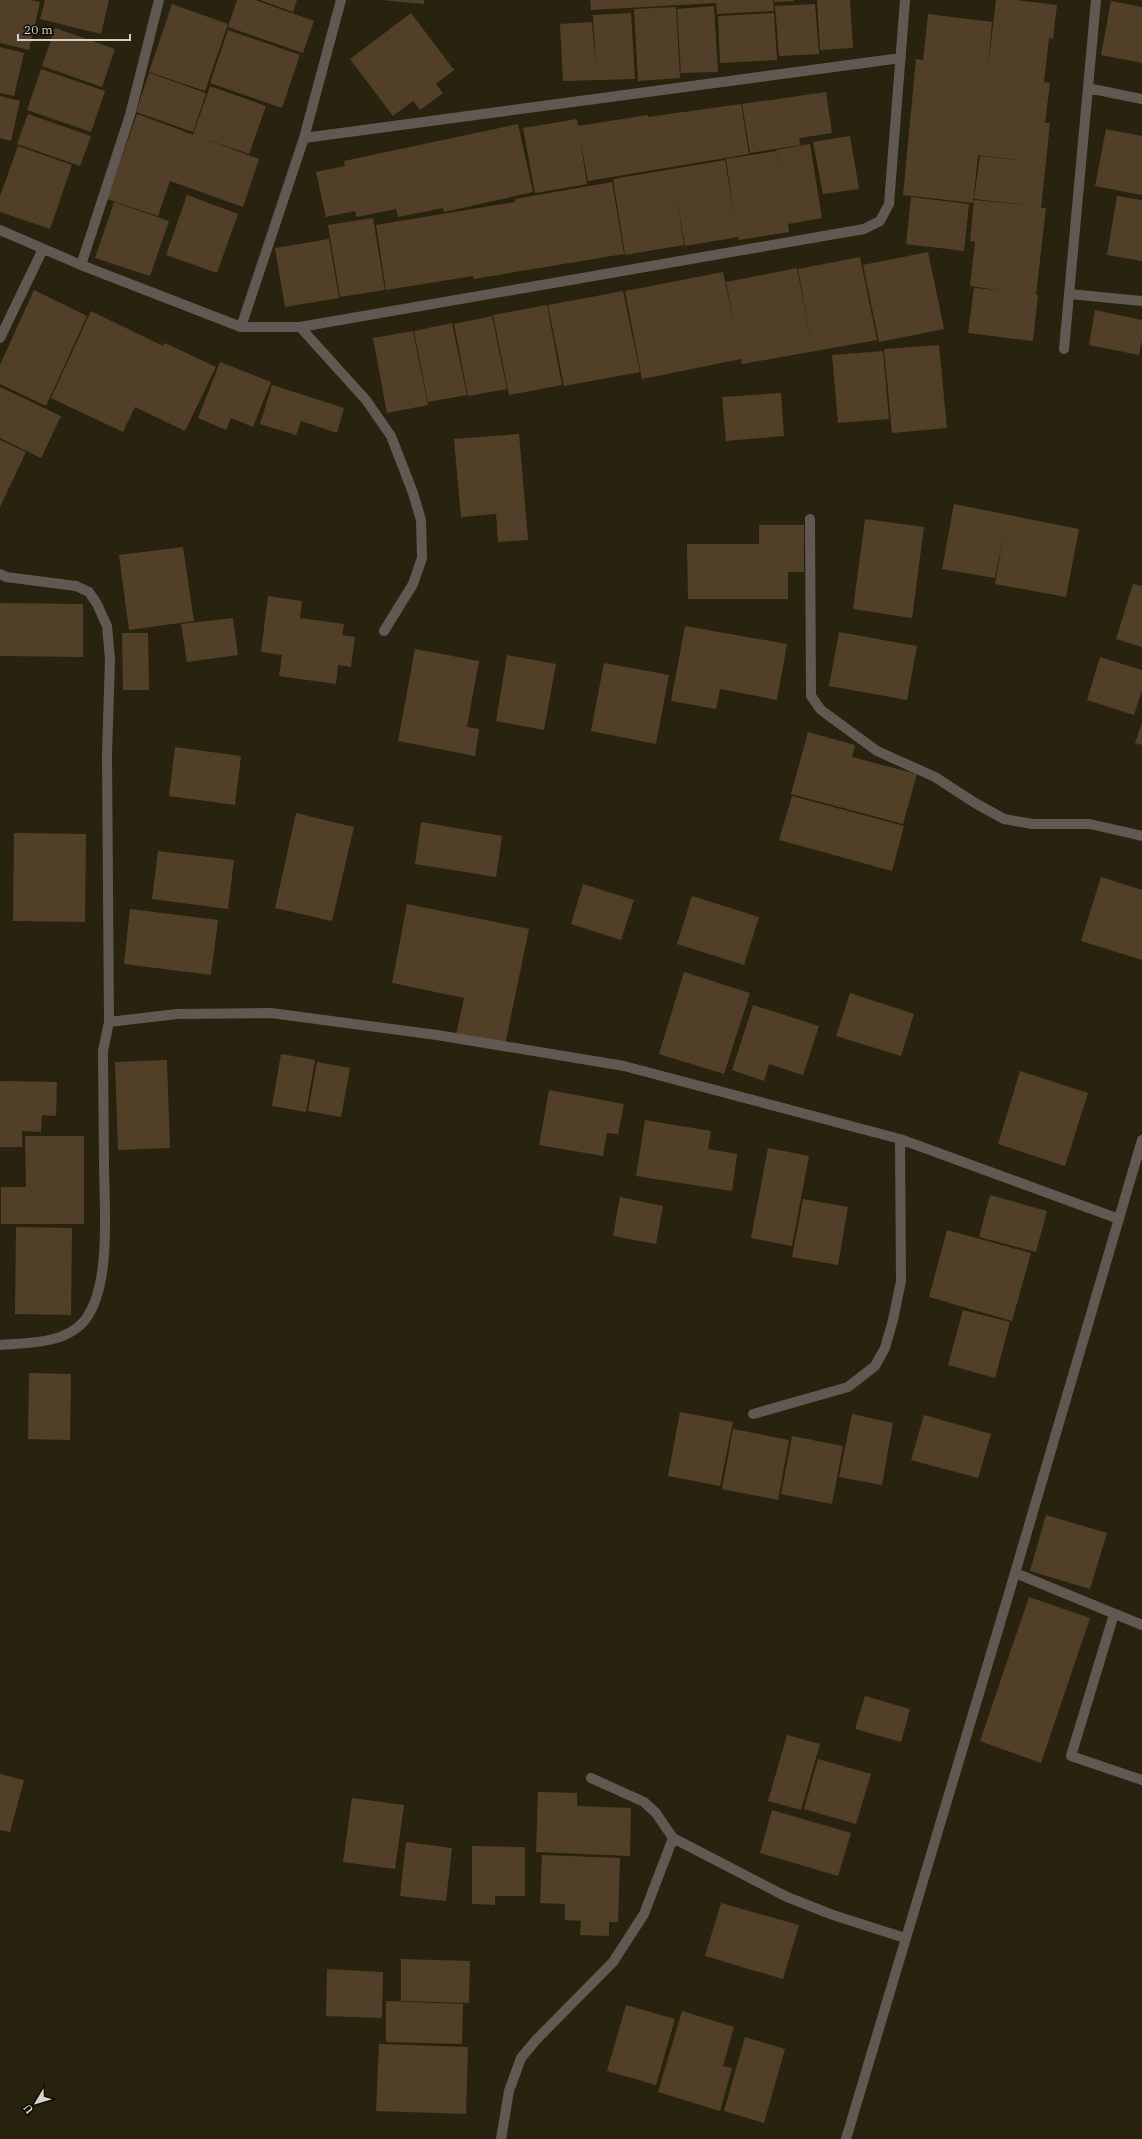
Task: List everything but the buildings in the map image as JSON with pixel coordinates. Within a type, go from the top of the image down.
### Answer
[{"type":"street","points":[[81,265],[130,115],[159,0]]},
{"type":"street","points":[[241,327],[304,138],[341,0]]},
{"type":"street","points":[[0,230],[81,265],[241,327],[300,327],[856,230],[880,221],[889,204],[905,0]]},
{"type":"street","points":[[1064,349],[1096,0]]},
{"type":"street","points":[[304,138],[901,58]]},
{"type":"street","points":[[1088,88],[1142,99]]},
{"type":"street","points":[[0,338],[43,249]]},
{"type":"street","points":[[1069,294],[1142,301]]},
{"type":"street","points":[[300,327],[366,400],[391,436],[413,493],[421,520],[422,558],[413,584],[384,631]]},
{"type":"street","points":[[810,519],[812,696],[821,710],[877,751],[935,777],[975,803],[1004,819],[1032,824],[1090,824],[1142,836]]},
{"type":"street","points":[[0,574],[6,577],[76,586],[89,592],[97,604],[107,626],[110,659],[107,754],[109,1022],[103,1051],[105,1253],[95,1303],[84,1321],[66,1333],[46,1342],[0,1345]]},
{"type":"street","points":[[109,1022],[176,1014],[271,1012],[437,1035],[624,1066],[900,1139],[1119,1219]]},
{"type":"street","points":[[753,1414],[848,1387],[875,1366],[885,1348],[893,1320],[901,1281],[900,1139]]},
{"type":"street","points":[[846,2139],[1015,1573],[1142,1140]]},
{"type":"street","points":[[1015,1573],[1142,1626]]},
{"type":"street","points":[[1114,1614],[1071,1756],[1142,1780]]},
{"type":"street","points":[[591,1778],[644,1802],[656,1813],[673,1838],[787,1897],[833,1915],[906,1938]]},
{"type":"street","points":[[501,2139],[509,2091],[521,2058],[536,2040],[613,1962],[644,1914],[673,1838]]}]
